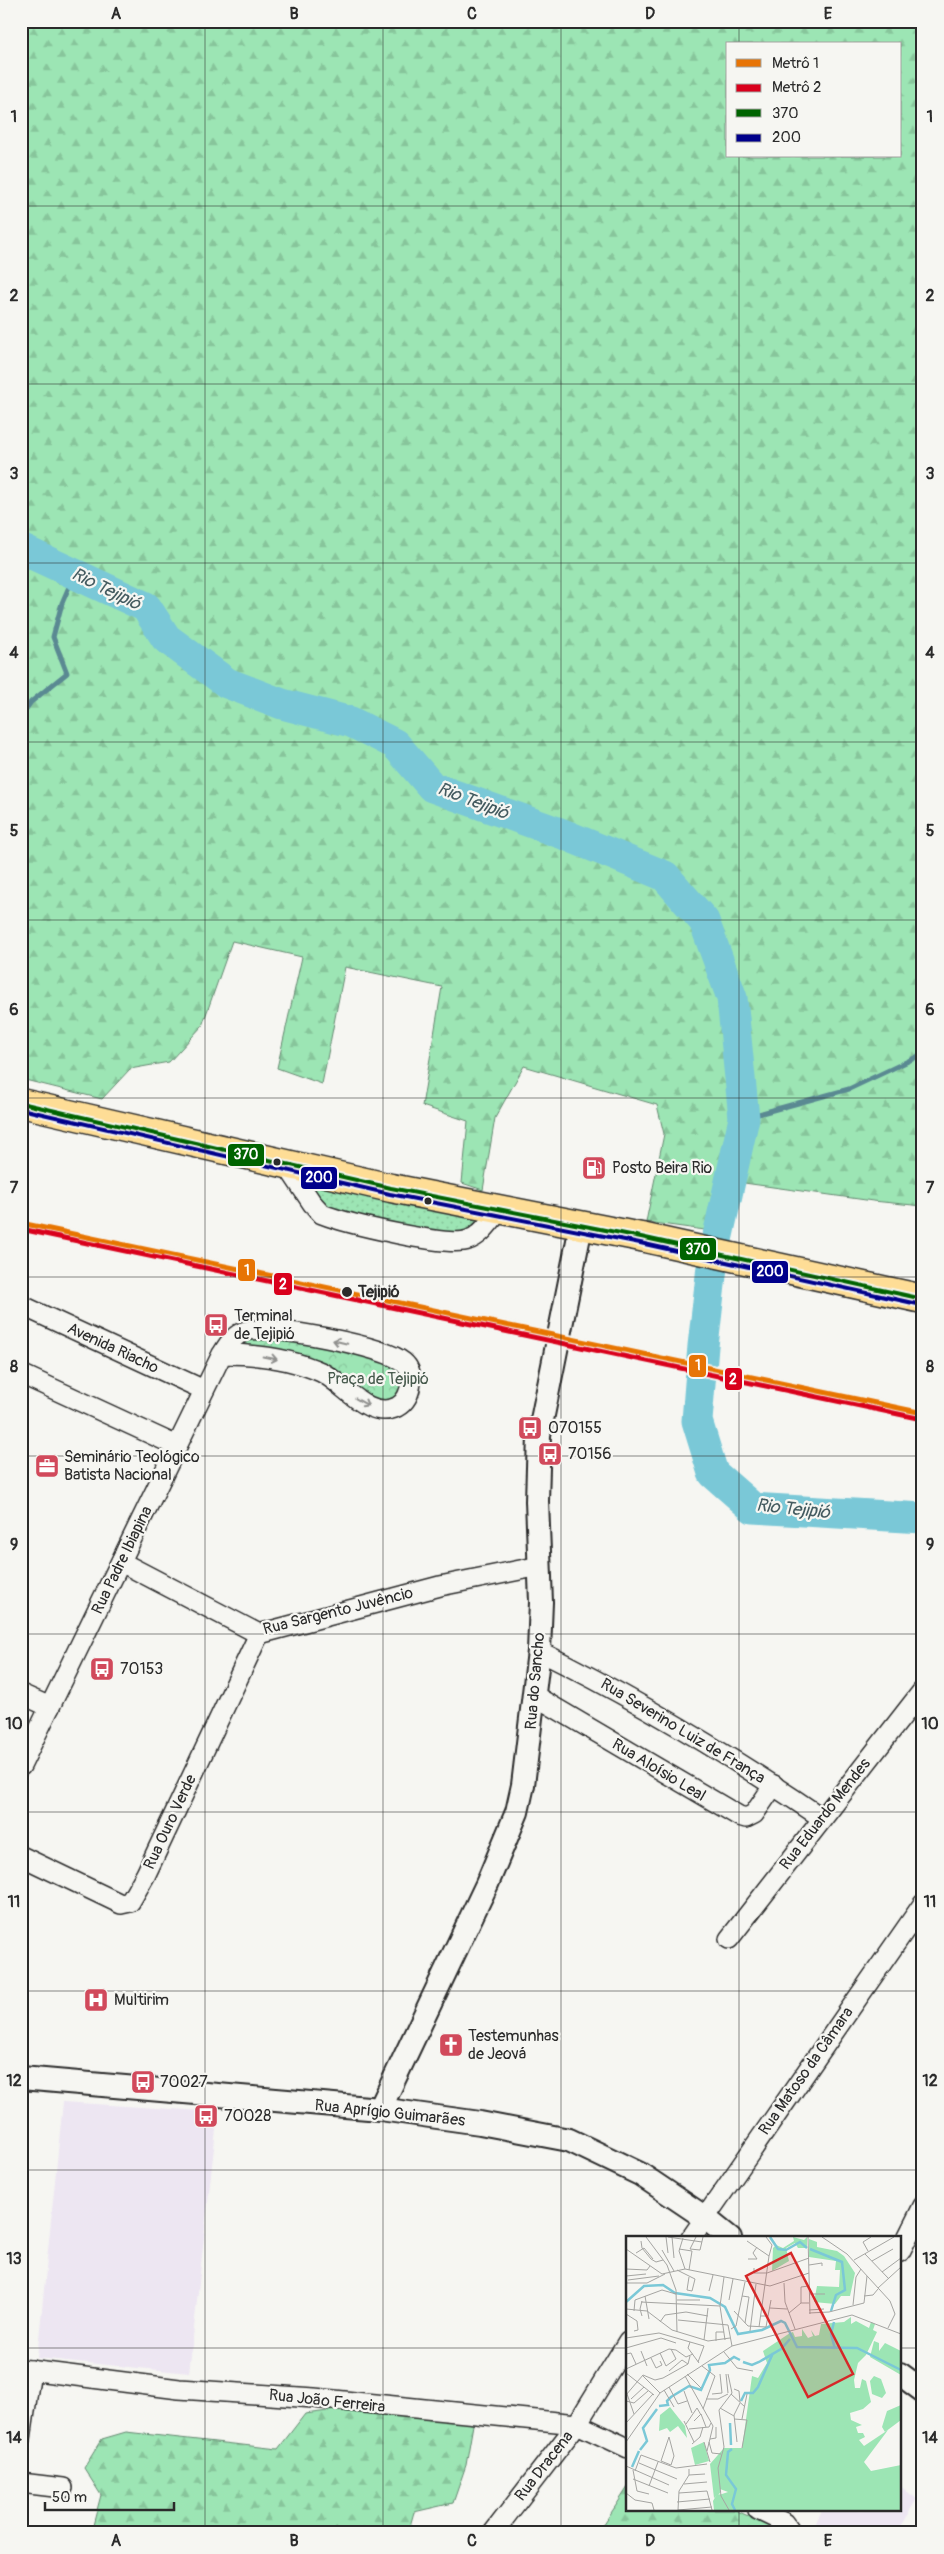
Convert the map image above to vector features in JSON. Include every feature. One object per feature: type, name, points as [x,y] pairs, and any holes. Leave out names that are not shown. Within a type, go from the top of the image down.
[{"type":"main road","points":[[21,1103],[391,1188],[641,1238],[923,1299]]},
{"type":"street","points":[[286,1164],[312,1203],[322,1214],[410,1235],[451,1242],[470,1240],[501,1209]]},
{"type":"street","name":"Rua do Sancho","points":[[380,2109],[487,1884],[517,1812],[523,1785],[539,1652],[540,1566],[537,1501],[539,1435],[581,1226]]},
{"type":"street","name":"Avenida Riacho","points":[[21,1305],[204,1390]]},
{"type":"street","name":"Rua Padre Ibiapina","points":[[21,1766],[204,1390],[222,1354],[235,1336],[255,1329],[267,1328],[335,1340],[388,1353],[405,1363],[410,1371],[409,1393],[403,1404],[394,1408],[382,1409],[370,1406],[355,1398],[323,1373],[297,1364],[248,1354],[222,1354]]},
{"type":"street","points":[[21,1374],[177,1446]]},
{"type":"street","name":"Rua Sargento Juvêncio","points":[[121,1562],[259,1634],[440,1586],[540,1566]]},
{"type":"street","name":"Rua Ouro Verde","points":[[21,1856],[121,1904],[130,1902],[146,1874],[259,1634]]},
{"type":"street","name":"Rua Severino Luiz de França","points":[[539,1652],[608,1685],[666,1718],[774,1785],[822,1818]]},
{"type":"street","name":"Rua Eduardo Mendes","points":[[729,1939],[923,1690]]},
{"type":"street","points":[[21,1694],[50,1707]]},
{"type":"street","name":"Rua Aloísio Leal","points":[[535,1696],[739,1816],[746,1818],[754,1814],[774,1785]]},
{"type":"street","name":"Rua Matoso da Câmara","points":[[692,2236],[704,2216],[922,1906]]},
{"type":"street","name":"Rua Aprígio Guimarães","points":[[21,2078],[380,2109],[569,2140],[640,2174],[704,2216],[728,2236]]},
{"type":"street","points":[[902,2248],[923,2206]]},
{"type":"street","points":[[577,2424],[626,2344]]},
{"type":"street","points":[[21,2439],[26,2370]]},
{"type":"street","name":"Rua João Ferreira","points":[[26,2370],[179,2388],[314,2398],[577,2424],[626,2447]]},
{"type":"street","points":[[902,2375],[923,2391]]},
{"type":"street","name":"Rua Dracena","points":[[493,2533],[577,2424]]},
{"type":"street","points":[[21,2483],[63,2488]]},
{"type":"street","points":[[762,2512],[785,2523],[792,2533]]},
{"type":"shaded area","points":[[63,2102],[218,2112],[189,2373],[37,2358]]},
{"type":"shaded area","points":[[902,2488],[917,2499],[896,2533],[811,2533],[821,2512],[902,2512]]},
{"type":"green space","points":[[21,21],[923,21],[923,1206],[737,1182],[705,1230],[646,1222],[664,1134],[657,1105],[524,1066],[495,1118],[483,1190],[462,1183],[468,1121],[422,1106],[442,987],[345,967],[322,1084],[277,1068],[302,957],[232,941],[202,1026],[169,1062],[130,1069],[102,1099],[21,1079]]},
{"type":"green space","points":[[298,1175],[488,1223],[445,1241],[322,1213]]},
{"type":"green space","name":"Praça de Tejipió","points":[[235,1334],[389,1350],[410,1376],[392,1409],[320,1373],[223,1350]]},
{"type":"green space","points":[[343,2409],[474,2419],[466,2465],[453,2503],[414,2512],[408,2533],[91,2533],[101,2495],[84,2468],[102,2439],[126,2432],[278,2449],[305,2414]]},
{"type":"green space","points":[[626,2490],[626,2512],[739,2512],[777,2529],[775,2533],[598,2533]]},
{"type":"waterway","name":"Rio Tejipió","points":[[21,549],[146,607],[166,638],[227,683],[282,704],[351,722],[395,744],[432,787],[563,834],[665,876],[704,921],[732,998],[744,1118],[713,1258],[703,1346],[697,1421],[713,1473],[753,1508],[923,1518]]},
{"type":"waterway","points":[[21,716],[31,702],[67,673],[53,637],[62,603],[75,573]]},
{"type":"waterway","points":[[744,1118],[849,1089],[923,1054]]},
{"type":"metro line","name":"1","points":[[21,1223],[923,1413]]},
{"type":"metro line","name":"2","points":[[21,1229],[922,1419]]},
{"type":"transit line","name":"370","points":[[21,1103],[391,1188],[641,1237],[923,1299]]},
{"type":"transit line","name":"200","points":[[21,1109],[390,1194],[640,1243],[922,1305]]},
{"type":"place","name":"Posto Beira Rio","points":[[594,1168]]},
{"type":"place","name":"Tejipió","points":[[347,1292]]},
{"type":"place","name":"Terminal de Tejipió","points":[[216,1325]]},
{"type":"place","name":"070155","points":[[530,1428]]},
{"type":"place","name":"70156","points":[[550,1454]]},
{"type":"place","name":"Seminário Teológico Batista Nacional","points":[[47,1466]]},
{"type":"place","name":"70153","points":[[102,1669]]},
{"type":"place","name":"Multirim","points":[[96,2000]]},
{"type":"place","name":"Testemunhas de Jeová","points":[[451,2045]]},
{"type":"place","name":"70027","points":[[143,2082]]},
{"type":"place","name":"70028","points":[[206,2116]]}]
